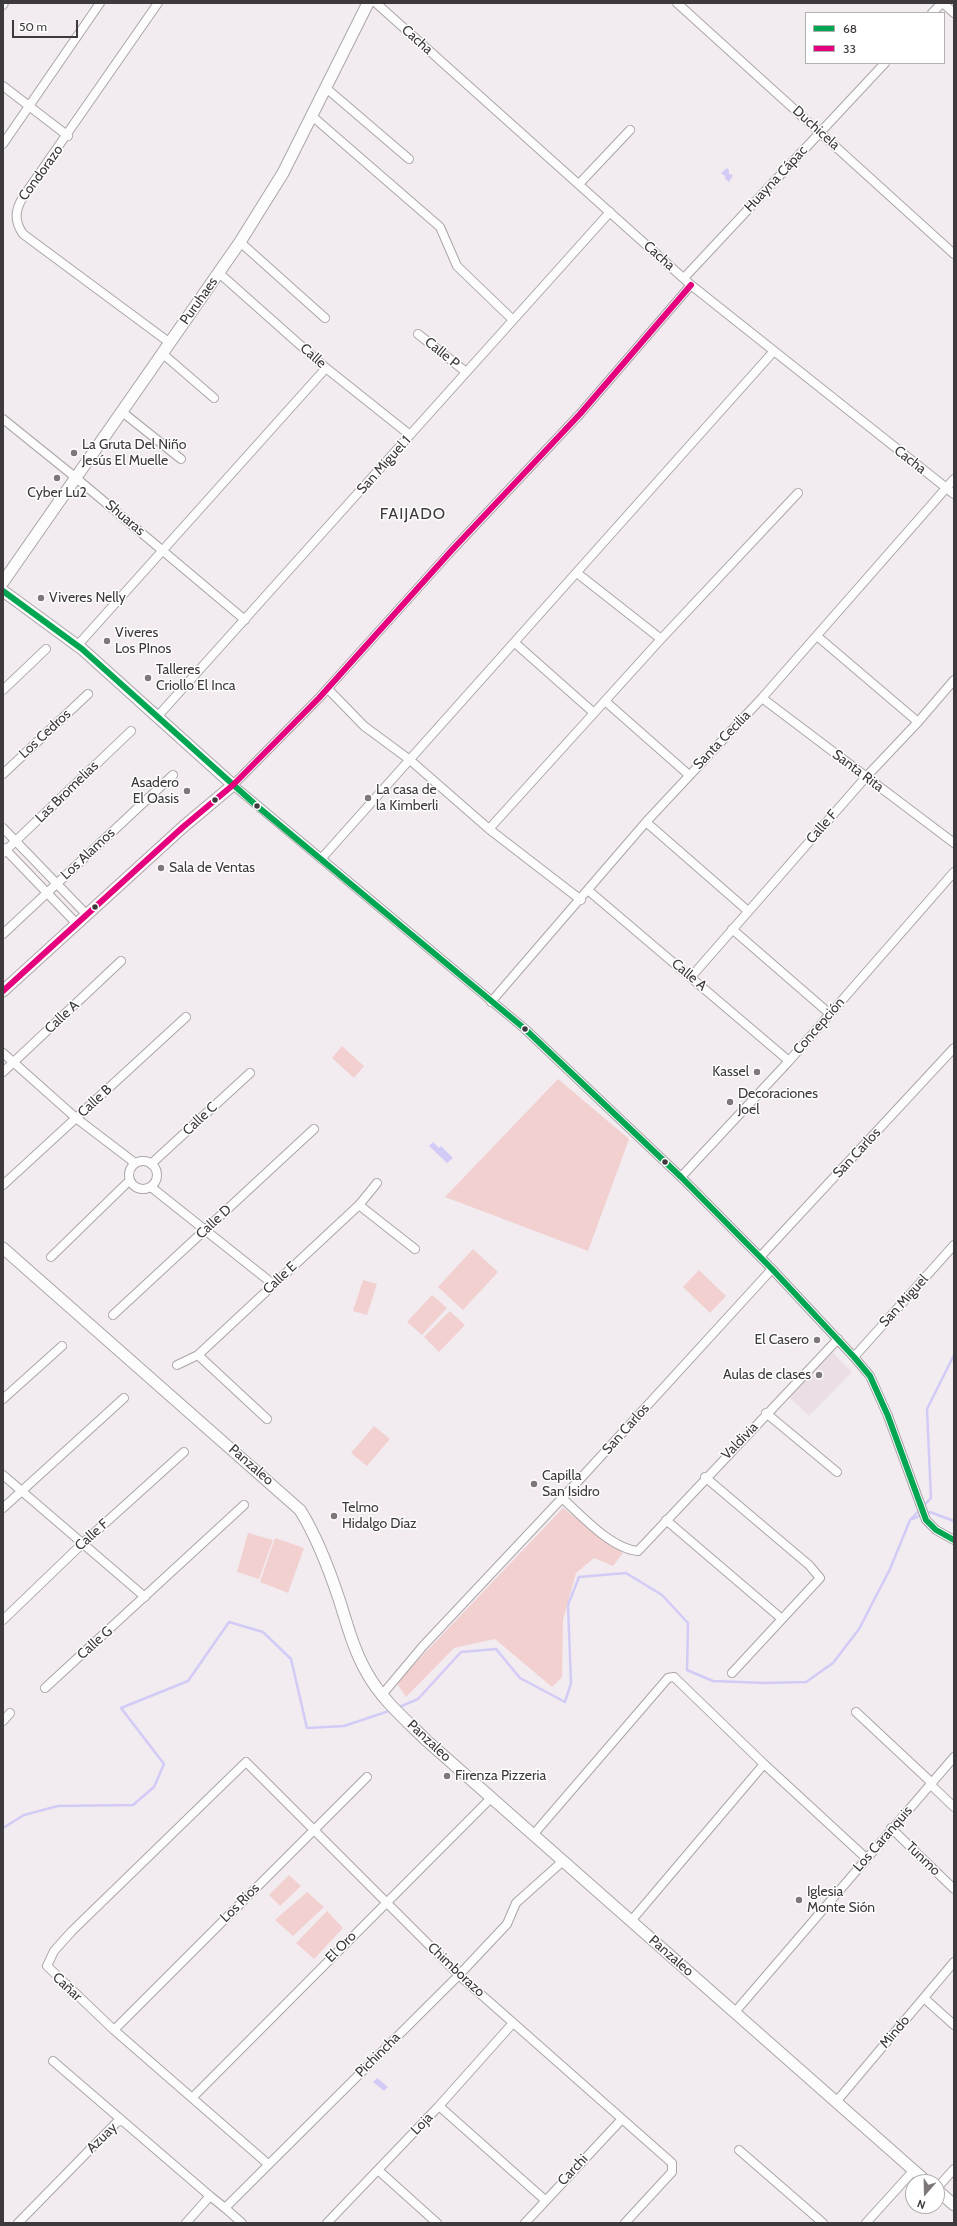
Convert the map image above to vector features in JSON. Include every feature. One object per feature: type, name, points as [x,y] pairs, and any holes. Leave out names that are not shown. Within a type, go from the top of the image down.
[{"type":"street","points":[[3,144],[100,3]]},
{"type":"street","name":"Condorazo","points":[[158,3],[68,136],[18,204],[16,216],[18,228],[23,234],[170,343]]},
{"type":"street","name":"Puruhaes","points":[[3,582],[219,273],[283,174],[368,3]]},
{"type":"street","name":"Cacha","points":[[376,3],[691,285],[954,494]]},
{"type":"street","name":"Duchicela","points":[[677,3],[954,254]]},
{"type":"street","points":[[933,12],[943,3],[954,13]]},
{"type":"street","name":"Huayna Cápac","points":[[684,278],[884,64]]},
{"type":"street","points":[[3,86],[28,107],[68,136]]},
{"type":"street","points":[[326,88],[408,159]]},
{"type":"street","points":[[312,116],[440,227],[457,266],[513,320]]},
{"type":"street","points":[[579,184],[630,130]]},
{"type":"street","name":"San Miguel 1","points":[[157,717],[610,212]]},
{"type":"street","points":[[240,242],[325,318]]},
{"type":"street","name":"Calle","points":[[219,273],[326,368],[410,436]]},
{"type":"street","points":[[3,991],[183,827],[233,785],[328,689],[452,550],[580,414],[691,285]]},
{"type":"street","name":"Calle P","points":[[418,334],[466,372]]},
{"type":"street","points":[[321,859],[774,352]]},
{"type":"street","points":[[162,354],[214,398]]},
{"type":"street","points":[[77,646],[162,549],[326,368]]},
{"type":"street","points":[[122,411],[181,459]]},
{"type":"street","name":"Shuaras","points":[[3,419],[162,549],[245,620]]},
{"type":"street","name":"Santa Cecilia","points":[[491,1002],[589,891],[646,822],[762,698],[954,479]]},
{"type":"street","points":[[489,830],[661,639],[798,493]]},
{"type":"street","points":[[577,573],[661,639]]},
{"type":"street","points":[[3,591],[77,646],[233,785],[525,1029],[681,1177],[772,1269],[854,1357],[874,1384],[926,1520],[936,1530],[954,1540]]},
{"type":"street","points":[[817,636],[918,722]]},
{"type":"street","points":[[515,643],[594,713]]},
{"type":"street","points":[[3,690],[46,649]]},
{"type":"street","name":"Calle F","points":[[691,977],[866,777],[918,722],[954,680]]},
{"type":"street","points":[[328,689],[364,726],[410,760],[489,830],[581,900]]},
{"type":"street","name":"Los Cedros","points":[[3,774],[88,694]]},
{"type":"street","name":"Santa Rita","points":[[762,698],[954,843]]},
{"type":"street","points":[[605,701],[689,775]]},
{"type":"street","name":"Las Bromelias","points":[[4,850],[131,731]]},
{"type":"street","name":"Los Alamos","points":[[3,934],[173,774]]},
{"type":"street","points":[[646,822],[748,911]]},
{"type":"street","points":[[3,828],[87,915]]},
{"type":"street","points":[[4,850],[77,924]]},
{"type":"street","name":"Concepción","points":[[681,1177],[789,1061],[954,872]]},
{"type":"street","name":"Calle A","points":[[589,891],[789,1061]]},
{"type":"street","points":[[732,929],[830,1014]]},
{"type":"street","name":"Calle A","points":[[3,1072],[121,961]]},
{"type":"street","name":"Calle B","points":[[3,1185],[186,1017]]},
{"type":"street","name":"San Carlos","points":[[760,1257],[954,1048]]},
{"type":"street","points":[[3,1053],[76,1118],[135,1163]]},
{"type":"street","points":[[3,1057],[13,1063]]},
{"type":"street","name":"Calle C","points":[[151,1164],[250,1073]]},
{"type":"street","name":"Calle D","points":[[113,1315],[314,1129]]},
{"type":"street","points":[[51,1257],[130,1181],[130,1169],[135,1163],[143,1161],[151,1164],[157,1176],[151,1187]]},
{"type":"street","points":[[130,1181],[139,1189],[151,1187],[206,1230],[256,1273],[273,1284]]},
{"type":"street","name":"Calle E","points":[[177,1365],[198,1355],[359,1205],[377,1183]]},
{"type":"street","points":[[359,1205],[416,1250]]},
{"type":"street","name":"San Miguel","points":[[854,1357],[954,1245]]},
{"type":"street","name":"Panzaleo","points":[[3,1248],[300,1510],[312,1528],[354,1644],[366,1672],[384,1698],[407,1722],[491,1798],[918,2174]]},
{"type":"street","name":"San Carlos","points":[[384,1698],[423,1646],[562,1498],[772,1269]]},
{"type":"street","name":"Valdivia","points":[[562,1498],[608,1538],[622,1548],[638,1551],[705,1477],[838,1339]]},
{"type":"street","points":[[3,1399],[62,1346]]},
{"type":"street","points":[[198,1355],[267,1419]]},
{"type":"street","points":[[3,1508],[124,1398]]},
{"type":"street","points":[[766,1414],[837,1472]]},
{"type":"street","name":"Calle F","points":[[3,1620],[83,1543],[184,1452]]},
{"type":"street","points":[[3,1475],[145,1597]]},
{"type":"street","points":[[705,1477],[809,1565],[820,1578],[732,1673]]},
{"type":"street","name":"Calle G","points":[[45,1688],[244,1505]]},
{"type":"street","points":[[666,1520],[782,1620]]},
{"type":"street","points":[[533,1835],[668,1678],[671,1677],[678,1680],[764,1764],[866,1858]]},
{"type":"street","points":[[856,1712],[931,1783],[954,1807]]},
{"type":"street","points":[[3,1721],[10,1713]]},
{"type":"street","name":"Los Caranquis","points":[[735,2012],[891,1828],[954,1757]]},
{"type":"street","name":"Chimborazo","points":[[246,1762],[459,1975],[672,2163],[673,2169],[625,2223]]},
{"type":"street","name":"Cañar","points":[[246,1762],[77,1926],[48,1961],[47,1966],[52,1973],[114,2030],[268,2164]]},
{"type":"street","points":[[631,1921],[764,1764]]},
{"type":"street","name":"Los Rios","points":[[114,2030],[313,1830],[367,1778]]},
{"type":"street","name":"El Oro","points":[[192,2098],[385,1902],[491,1798]]},
{"type":"street","name":"Tunmo","points":[[891,1828],[954,1889]]},
{"type":"street","name":"Pichincha","points":[[225,2208],[459,1975],[507,1924],[516,1903],[563,1861]]},
{"type":"street","name":"Mindo","points":[[836,2102],[954,1962]]},
{"type":"street","points":[[924,1998],[954,2025]]},
{"type":"street","name":"Loja","points":[[327,2223],[439,2106],[514,2023]]},
{"type":"street","points":[[53,2060],[121,2120]]},
{"type":"street","points":[[439,2106],[546,2200]]},
{"type":"street","name":"Carchi","points":[[525,2223],[622,2119]]},
{"type":"street","name":"Azuay","points":[[18,2223],[117,2122],[121,2120],[210,2196]]},
{"type":"street","points":[[739,2150],[823,2223]]},
{"type":"street","points":[[945,2180],[954,2169]]},
{"type":"street","points":[[378,2170],[437,2223]]},
{"type":"street","points":[[866,2223],[914,2170]]},
{"type":"street","points":[[186,2223],[210,2196],[242,2223]]},
{"type":"street","points":[[945,2197],[954,2205]]},
{"type":"shaded area","points":[[727,168],[729,170],[729,174],[733,175],[729,182],[721,173]]},
{"type":"shaded area","points":[[342,1046],[364,1066],[354,1078],[332,1058]]},
{"type":"shaded area","points":[[558,1079],[629,1139],[588,1251],[445,1197]]},
{"type":"shaded area","points":[[433,1142],[439,1148],[441,1146],[453,1158],[447,1163],[429,1146]]},
{"type":"shaded area","points":[[473,1249],[498,1272],[463,1310],[438,1287]]},
{"type":"shaded area","points":[[699,1270],[726,1296],[710,1313],[683,1287]]},
{"type":"shaded area","points":[[363,1280],[377,1284],[367,1315],[353,1311]]},
{"type":"shaded area","points":[[432,1295],[447,1308],[422,1335],[407,1322]]},
{"type":"shaded area","points":[[450,1311],[465,1325],[439,1352],[424,1337]]},
{"type":"shaded area","points":[[832,1352],[852,1372],[809,1416],[788,1396]]},
{"type":"shaded area","points":[[374,1426],[390,1439],[367,1466],[351,1453]]},
{"type":"shaded area","points":[[563,1508],[623,1553],[613,1566],[594,1558],[576,1573],[563,1620],[562,1677],[552,1687],[495,1639],[454,1648],[406,1697],[398,1685],[400,1679]]},
{"type":"shaded area","points":[[248,1533],[273,1540],[259,1579],[237,1572]]},
{"type":"shaded area","points":[[275,1538],[304,1548],[288,1593],[260,1582]]},
{"type":"shaded area","points":[[289,1875],[301,1886],[280,1906],[269,1895]]},
{"type":"shaded area","points":[[307,1892],[324,1907],[293,1936],[275,1920]]},
{"type":"shaded area","points":[[327,1911],[343,1928],[314,1959],[296,1943]]},
{"type":"shaded area","points":[[377,2078],[388,2087],[384,2091],[373,2082]]},
{"type":"waterway","points":[[397,1708],[418,1699],[461,1652],[496,1649],[520,1678],[565,1702],[571,1683],[568,1605],[579,1577],[626,1573],[662,1595],[688,1623],[687,1670],[713,1681],[765,1683],[806,1682],[833,1663],[859,1629],[890,1569],[910,1520],[931,1498],[927,1409],[954,1355]]},
{"type":"waterway","points":[[912,1519],[930,1512],[954,1521]]},
{"type":"waterway","points":[[3,1828],[24,1815],[58,1806],[133,1805],[154,1787],[164,1764],[121,1708],[188,1681],[229,1622],[263,1632],[291,1659],[307,1728],[344,1726],[392,1710]]},
{"type":"transit line","name":"33","points":[[3,991],[183,827],[233,785],[319,698],[452,550],[580,414],[691,285]]},
{"type":"transit line","name":"68","points":[[3,591],[82,649],[257,806],[525,1029],[681,1177],[772,1269],[870,1376],[888,1416],[926,1520],[936,1530],[954,1540]]},
{"type":"place","name":"La Gruta Del Niño Jesús El Muelle","points":[[74,453]]},
{"type":"place","name":"Cyber Lu2","points":[[57,478]]},
{"type":"place","name":"Viveres Nelly","points":[[41,598]]},
{"type":"place","name":"Viveres Los PInos","points":[[107,641]]},
{"type":"place","name":"Talleres Criollo El Inca","points":[[148,678]]},
{"type":"place","name":"Asadero El Oasis","points":[[187,791]]},
{"type":"place","name":"La casa de la Kimberli","points":[[368,798]]},
{"type":"place","name":"Sala de Ventas","points":[[161,868]]},
{"type":"place","name":"Kassel","points":[[757,1072]]},
{"type":"place","name":"Decoraciones Joel","points":[[730,1102]]},
{"type":"place","name":"El Casero","points":[[817,1340]]},
{"type":"place","name":"Aulas de clases","points":[[819,1375]]},
{"type":"place","name":"Capilla San Isidro","points":[[534,1484]]},
{"type":"place","name":"Telmo Hidalgo Díaz","points":[[334,1516]]},
{"type":"place","name":"Firenza Pizzeria","points":[[447,1776]]},
{"type":"place","name":"Iglesia Monte Sión","points":[[799,1900]]},
{"type":"district","name":"FAIJADO","points":[[413,514]]}]
